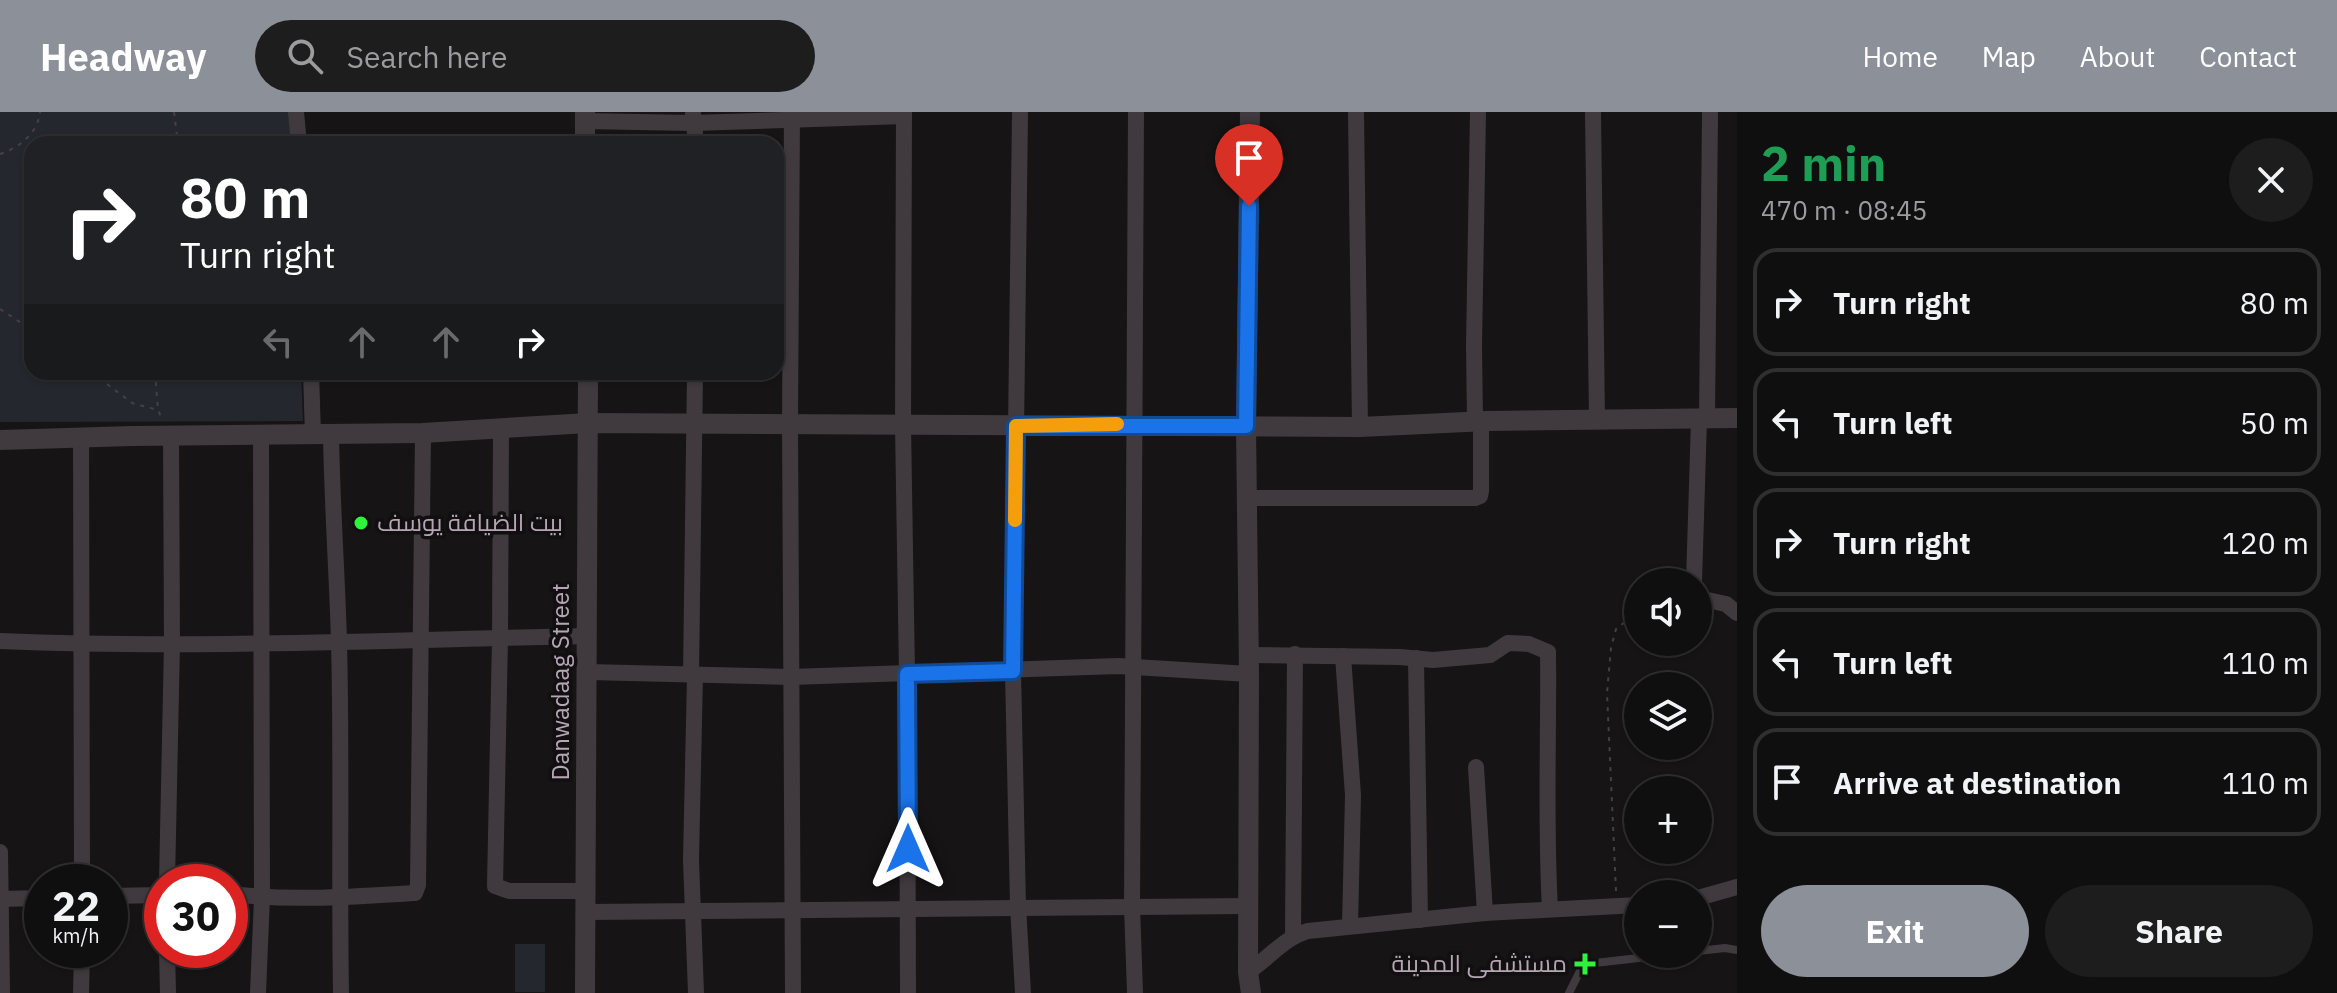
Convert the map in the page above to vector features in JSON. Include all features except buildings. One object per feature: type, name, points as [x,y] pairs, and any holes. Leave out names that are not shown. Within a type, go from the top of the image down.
[{"type":"street","points":[[296,112],[298,136]]},
{"type":"street","points":[[1020,112],[1013,671],[1023,993]]},
{"type":"street","points":[[1135,993],[1132,906],[1136,112]]},
{"type":"street","points":[[1250,112],[1246,426],[1250,983]]},
{"type":"street","points":[[1356,112],[1360,427]]},
{"type":"street","points":[[1247,498],[1480,496],[1474,346],[1478,112]]},
{"type":"street","points":[[1593,112],[1597,420]]},
{"type":"street","points":[[1695,568],[1703,419],[1710,112]]},
{"type":"street","points":[[585,117],[904,114],[903,425],[908,993]]},
{"type":"street","points":[[792,115],[793,993]]},
{"type":"street","points":[[312,380],[336,548],[341,993]]},
{"type":"street","name":"Danwadaag Street","points":[[585,993],[588,380]]},
{"type":"street","points":[[695,380],[692,910],[696,993]]},
{"type":"street","points":[[0,440],[423,433],[588,423],[1360,427],[1737,418]]},
{"type":"street","points":[[501,430],[495,886],[509,891],[586,901],[692,910],[1249,906]]},
{"type":"street","points":[[248,896],[340,898],[415,893],[418,885],[423,433]]},
{"type":"street","points":[[167,864],[172,643],[171,436]]},
{"type":"street","points":[[258,993],[262,897],[261,436]]},
{"type":"street","points":[[81,438],[82,864]]},
{"type":"street","points":[[1712,601],[1726,604],[1737,613]]},
{"type":"street","points":[[0,641],[260,644],[588,636]]},
{"type":"street","points":[[588,672],[791,677],[1013,671],[1039,667],[1249,664],[1295,654],[1433,660],[1490,655],[1508,643],[1529,644],[1548,652],[1549,816],[1546,849],[1550,909]]},
{"type":"street","points":[[1293,935],[1295,654]]},
{"type":"street","points":[[1343,656],[1353,795],[1350,926]]},
{"type":"street","points":[[1416,658],[1420,920]]},
{"type":"street","points":[[1476,767],[1485,913]]},
{"type":"street","points":[[0,852],[2,993]]},
{"type":"street","points":[[1712,894],[1737,887]]},
{"type":"street","points":[[0,899],[24,898]]},
{"type":"street","points":[[1250,983],[1293,935],[1350,926],[1485,913],[1624,906]]},
{"type":"street","points":[[81,993],[82,968]]},
{"type":"street","points":[[167,968],[168,993]]},
{"type":"lane","points":[[1712,949],[1737,950]]},
{"type":"lane","points":[[1569,993],[1586,964],[1624,960]]},
{"type":"path","points":[[28,136],[39,123],[40,112]]},
{"type":"path","points":[[174,112],[177,136]]},
{"type":"path","points":[[0,154],[17,148],[24,140]]},
{"type":"path","points":[[0,309],[24,325]]},
{"type":"path","points":[[102,380],[132,403],[158,410]]},
{"type":"path","points":[[156,380],[158,410],[171,436]]},
{"type":"path","points":[[1616,907],[1607,693],[1611,648],[1616,629],[1624,623]]},
{"type":"shaded area","points":[[0,112],[289,112],[290,136],[24,136],[24,380],[301,380],[303,421],[0,422]]},
{"type":"shaded area","points":[[515,944],[545,944],[545,992],[515,992]]},
{"type":"slow traffic","points":[[1015,520],[1016,426],[1117,424]]},
{"type":"place","name":"بيت الضيافة يوسف","points":[[361,523]]},
{"type":"place","name":"مستشفى المدينة","points":[[1585,964]]},
{"type":"route","points":[[908,849],[907,674],[1013,671],[1016,426],[1246,426],[1249,206]]}]
